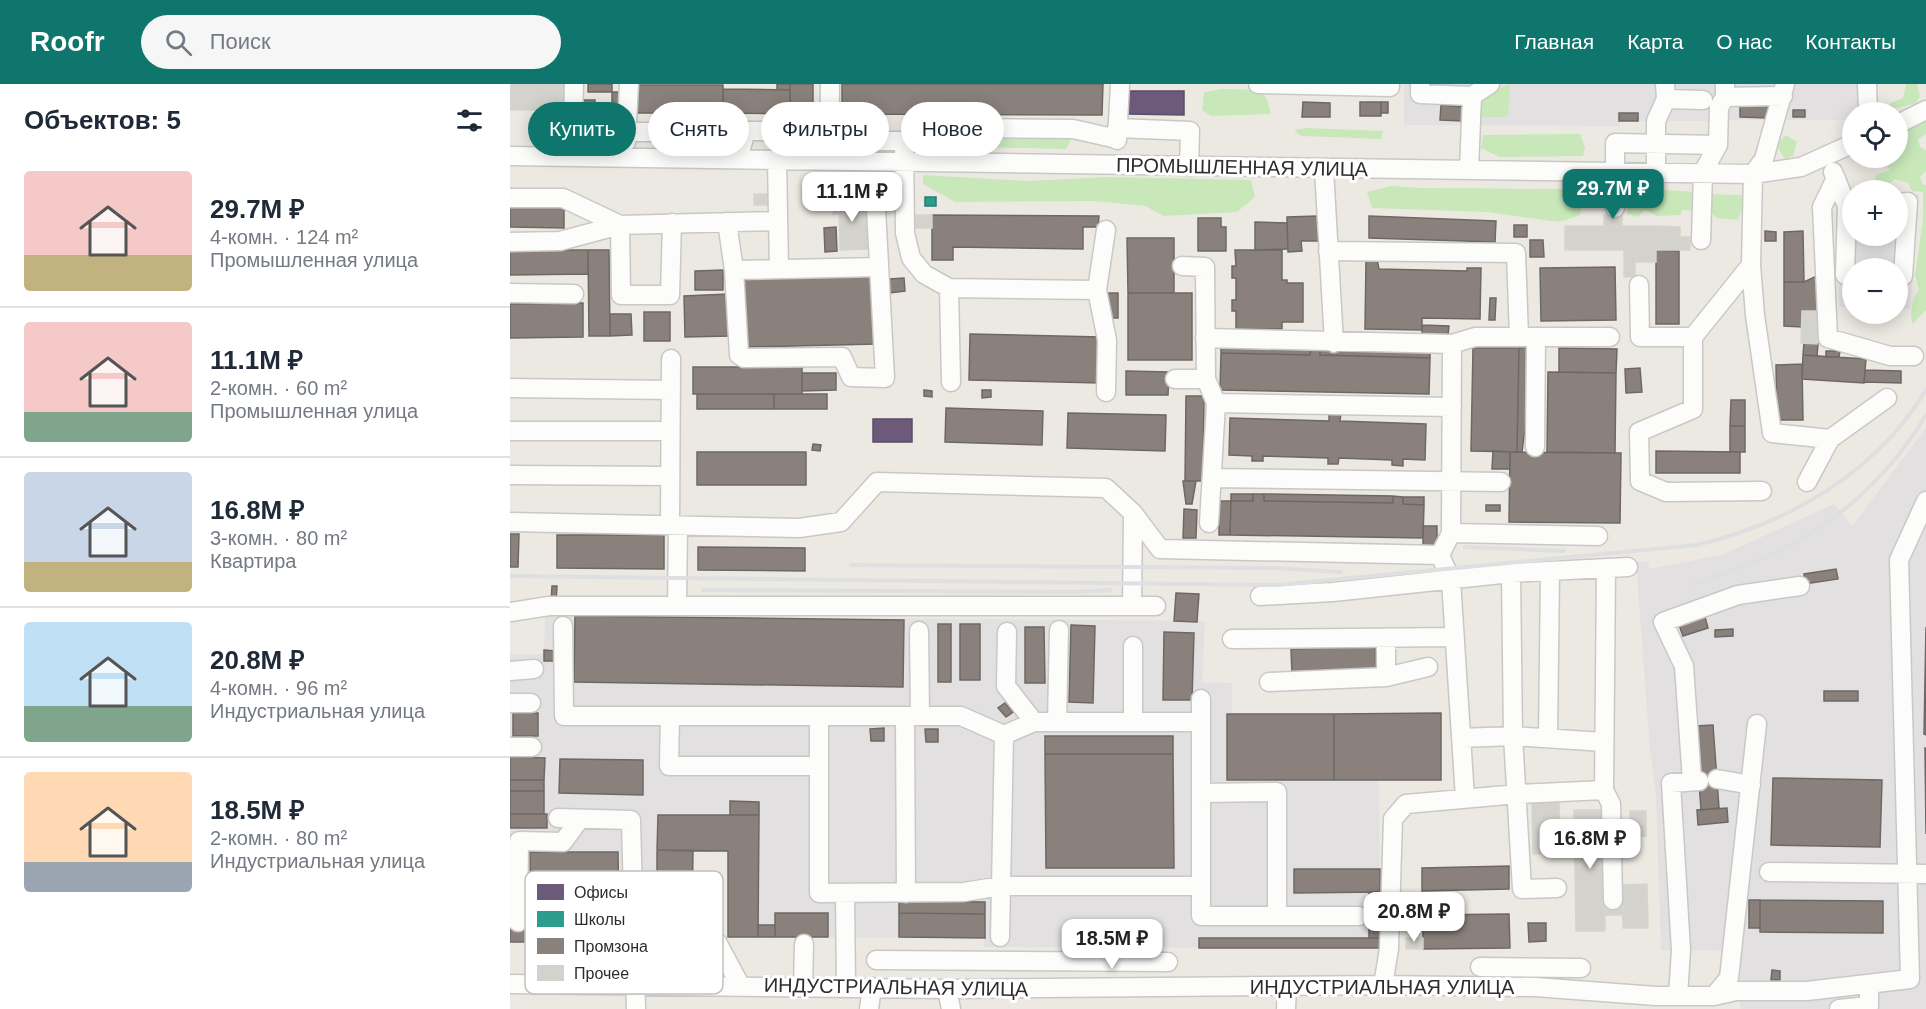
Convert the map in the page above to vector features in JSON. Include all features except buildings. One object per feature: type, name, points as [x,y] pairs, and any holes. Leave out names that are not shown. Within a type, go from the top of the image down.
[{"type":"street","points":[[574,84],[574,102]]},
{"type":"street","points":[[627,102],[628,84]]},
{"type":"street","points":[[830,84],[830,161]]},
{"type":"street","points":[[1111,165],[1117,134],[1120,84]]},
{"type":"street","points":[[1258,84],[1390,87],[1390,84]]},
{"type":"street","points":[[1420,84],[1420,94],[1472,96],[1490,84]]},
{"type":"street","points":[[1867,84],[1868,102]]},
{"type":"street","points":[[1701,240],[1703,172],[1718,145],[1719,106],[1725,90],[1784,90],[1764,159],[1753,174],[1751,265],[1755,315],[1772,433],[1830,439]]},
{"type":"street","points":[[1656,171],[1656,121],[1666,91],[1703,100]]},
{"type":"street","points":[[1469,170],[1472,96]]},
{"type":"street","points":[[1908,119],[1926,110]]},
{"type":"street","points":[[1004,128],[1073,129],[1117,134],[1190,131],[1189,167]]},
{"type":"street","points":[[738,159],[746,131],[800,131],[809,160]]},
{"type":"street","points":[[1615,208],[1615,143],[1718,145]]},
{"type":"street","name":"ПРОМЫШЛЕННАЯ УЛИЦА","points":[[572,156],[1324,169],[1614,170],[1753,174],[1801,167],[1842,149]]},
{"type":"street","name":"ПРОМЫШЛЕННАЯ УЛИЦА","points":[[510,156],[528,156]]},
{"type":"street","points":[[1828,156],[1842,190]]},
{"type":"street","points":[[777,160],[779,269]]},
{"type":"street","points":[[905,162],[905,233],[912,258],[924,274],[949,288],[1097,290]]},
{"type":"street","points":[[1324,169],[1334,343]]},
{"type":"street","points":[[1836,178],[1822,207],[1828,338],[1890,356],[1914,356]]},
{"type":"street","points":[[510,198],[563,198],[620,225]]},
{"type":"street","points":[[727,222],[734,270],[738,350],[744,358],[842,357],[851,377],[885,378],[876,208]]},
{"type":"street","points":[[510,242],[560,241],[620,225],[778,221]]},
{"type":"street","points":[[620,225],[621,295],[670,294],[672,223]]},
{"type":"street","points":[[1106,230],[1097,290],[1107,340],[1106,392]]},
{"type":"street","points":[[1328,251],[1516,253],[1527,337],[1535,447]]},
{"type":"street","points":[[1751,265],[1693,337],[1693,409],[1639,432],[1640,482],[1666,492],[1762,491]]},
{"type":"street","points":[[1182,266],[1205,267],[1206,379],[1216,403],[1209,523]]},
{"type":"street","points":[[734,270],[879,267]]},
{"type":"street","points":[[1639,285],[1640,337],[1693,337]]},
{"type":"street","points":[[949,288],[951,382]]},
{"type":"street","points":[[510,293],[574,294]]},
{"type":"street","points":[[1206,338],[1334,343],[1452,344],[1474,337],[1610,337]]},
{"type":"street","points":[[1440,555],[1451,534],[1452,344]]},
{"type":"street","points":[[671,359],[670,477],[677,606]]},
{"type":"street","points":[[1175,379],[1206,379]]},
{"type":"street","points":[[510,388],[671,390]]},
{"type":"street","points":[[1807,482],[1830,439],[1887,398]]},
{"type":"street","points":[[1216,403],[1452,407]]},
{"type":"street","points":[[510,431],[670,431]]},
{"type":"street","points":[[510,475],[670,477]]},
{"type":"street","points":[[1212,478],[1501,482]]},
{"type":"street","points":[[510,522],[799,528],[841,522],[877,482],[1106,488],[1133,513],[1160,549],[1440,555]]},
{"type":"street","points":[[1907,874],[1899,560],[1926,501]]},
{"type":"street","points":[[1132,606],[1133,513]]},
{"type":"street","points":[[1451,534],[1598,536]]},
{"type":"street","points":[[1440,555],[1452,580],[1465,798]]},
{"type":"street","points":[[1260,596],[1333,592],[1511,573],[1628,567]]},
{"type":"street","points":[[1606,568],[1604,790],[1611,804],[1613,900]]},
{"type":"street","points":[[1548,738],[1550,571]]},
{"type":"street","points":[[1511,573],[1514,736],[1522,889],[1557,888]]},
{"type":"street","points":[[1703,780],[1684,666],[1663,622],[1738,595],[1800,586]]},
{"type":"street","points":[[510,612],[549,606],[1156,606]]},
{"type":"street","points":[[563,626],[564,716],[961,716],[1004,735],[1034,722],[1201,722]]},
{"type":"street","points":[[1057,722],[1059,630]]},
{"type":"street","points":[[906,893],[912,716],[919,631]]},
{"type":"street","points":[[1007,632],[1006,686],[1034,722]]},
{"type":"street","points":[[1232,639],[1455,637]]},
{"type":"street","points":[[1386,638],[1386,677]]},
{"type":"street","points":[[1133,646],[1133,722]]},
{"type":"street","points":[[1269,682],[1386,677],[1428,668]]},
{"type":"street","points":[[510,671],[534,669]]},
{"type":"street","points":[[1201,699],[1201,916],[1359,916]]},
{"type":"street","points":[[510,703],[531,703]]},
{"type":"street","points":[[670,716],[669,766],[819,766]]},
{"type":"street","points":[[819,716],[819,893],[964,892],[1001,886],[1201,886]]},
{"type":"street","points":[[1719,1002],[1728,978],[1752,785],[1756,724]]},
{"type":"street","points":[[1000,937],[1004,735]]},
{"type":"street","points":[[1461,738],[1514,736],[1604,742]]},
{"type":"street","points":[[510,747],[532,747]]},
{"type":"street","points":[[1678,996],[1681,950],[1671,783],[1703,780],[1752,785]]},
{"type":"street","points":[[1383,984],[1389,948],[1393,819],[1406,804],[1518,794],[1604,790]]},
{"type":"street","points":[[1201,793],[1277,792],[1277,916]]},
{"type":"street","points":[[558,818],[631,820],[633,871]]},
{"type":"street","points":[[518,922],[519,841],[563,842],[580,819]]},
{"type":"street","points":[[1769,872],[1926,874]]},
{"type":"street","name":"ИНДУСТРИАЛЬНАЯ УЛИЦА","points":[[723,985],[953,989],[1383,984],[1535,987],[1656,1002],[1678,996],[1719,1002],[1807,1000],[1869,984],[1910,979],[1907,874]]},
{"type":"street","points":[[845,894],[846,986]]},
{"type":"street","points":[[803,986],[804,944]]},
{"type":"street","points":[[723,953],[740,985]]},
{"type":"street","points":[[876,960],[1168,962]]},
{"type":"street","points":[[951,1009],[957,961]]},
{"type":"street","points":[[1479,967],[1581,968]]},
{"type":"street","name":"ИНДУСТРИАЛЬНАЯ УЛИЦА","points":[[510,984],[525,984]]},
{"type":"street","points":[[1839,1009],[1869,1006],[1869,984]]},
{"type":"street","points":[[1287,986],[1287,1009]]},
{"type":"street","points":[[869,1009],[872,987]]},
{"type":"shaded area","points":[[1404,84],[1873,84],[1873,102],[1842,102],[1842,120],[1723,120],[1710,116],[1710,121],[1620,121],[1619,126],[1404,125]]},
{"type":"shaded area","points":[[1919,194],[1910,309],[1908,309],[1908,258],[1842,258],[1842,307],[1839,307],[1838,200],[1842,210],[1842,246],[1908,246],[1908,195]]},
{"type":"shaded area","points":[[1926,428],[1926,1009],[1741,1009],[1736,991],[1740,951],[1661,950],[1656,795],[1650,750],[1636,562],[1648,561],[1649,569],[1722,555],[1834,504],[1852,526]]},
{"type":"shaded area","points":[[545,616],[1205,621],[1202,682],[1232,683],[1232,714],[1441,713],[1441,780],[1379,780],[1380,948],[984,947],[984,938],[728,937],[728,851],[693,851],[693,871],[525,871],[525,942],[510,942],[510,654],[544,654]]},
{"type":"green space","points":[[1510,84],[1508,117],[1481,117],[1481,98]]},
{"type":"green space","points":[[1906,84],[1917,84],[1920,96],[1915,104],[1908,105],[1908,102],[1893,102],[1903,98]]},
{"type":"green space","points":[[1223,89],[1260,90],[1267,99],[1271,114],[1211,116],[1202,110],[1204,92]]},
{"type":"green space","points":[[1926,118],[1926,134],[1918,139],[1920,147],[1926,150],[1926,171],[1920,177],[1923,185],[1926,185],[1926,310],[1913,324],[1912,306],[1919,290],[1915,275],[1923,219],[1923,192],[1912,191],[1908,180],[1875,180],[1876,175],[1890,170],[1888,168],[1908,168],[1908,124]]},
{"type":"green space","points":[[1306,128],[1383,131],[1381,139],[1301,136],[1294,130]]},
{"type":"green space","points":[[1580,134],[1585,147],[1583,156],[1499,157],[1481,148],[1483,135]]},
{"type":"green space","points":[[1786,135],[1797,142],[1793,156],[1785,159],[1776,145]]},
{"type":"green space","points":[[1004,139],[1071,139],[1066,149],[1004,148]]},
{"type":"green space","points":[[923,175],[1027,181],[1108,177],[1251,180],[1255,197],[1237,212],[1164,216],[1145,206],[1094,201],[955,202],[923,184]]},
{"type":"green space","points":[[1650,180],[1666,190],[1696,192],[1695,211],[1682,210],[1681,215],[1657,216],[1645,210],[1638,217],[1627,214],[1628,182]]},
{"type":"green space","points":[[1391,186],[1554,189],[1583,195],[1580,215],[1559,222],[1486,212],[1372,208],[1367,192]]},
{"type":"green space","points":[[1710,194],[1742,195],[1743,207],[1738,220],[1717,218],[1708,210]]},
{"type":"railway","points":[[510,576],[1278,585],[1697,545],[1765,523],[1827,490],[1856,470],[1882,446],[1906,420],[1926,390]]},
{"type":"railway","points":[[1692,585],[1748,565],[1814,532],[1857,499],[1877,480],[1911,438],[1926,415]]},
{"type":"railway","points":[[1465,547],[1564,551]]},
{"type":"railway","points":[[851,565],[1274,568],[1341,572]]},
{"type":"railway","points":[[703,590],[1075,592],[1111,590]]}]
